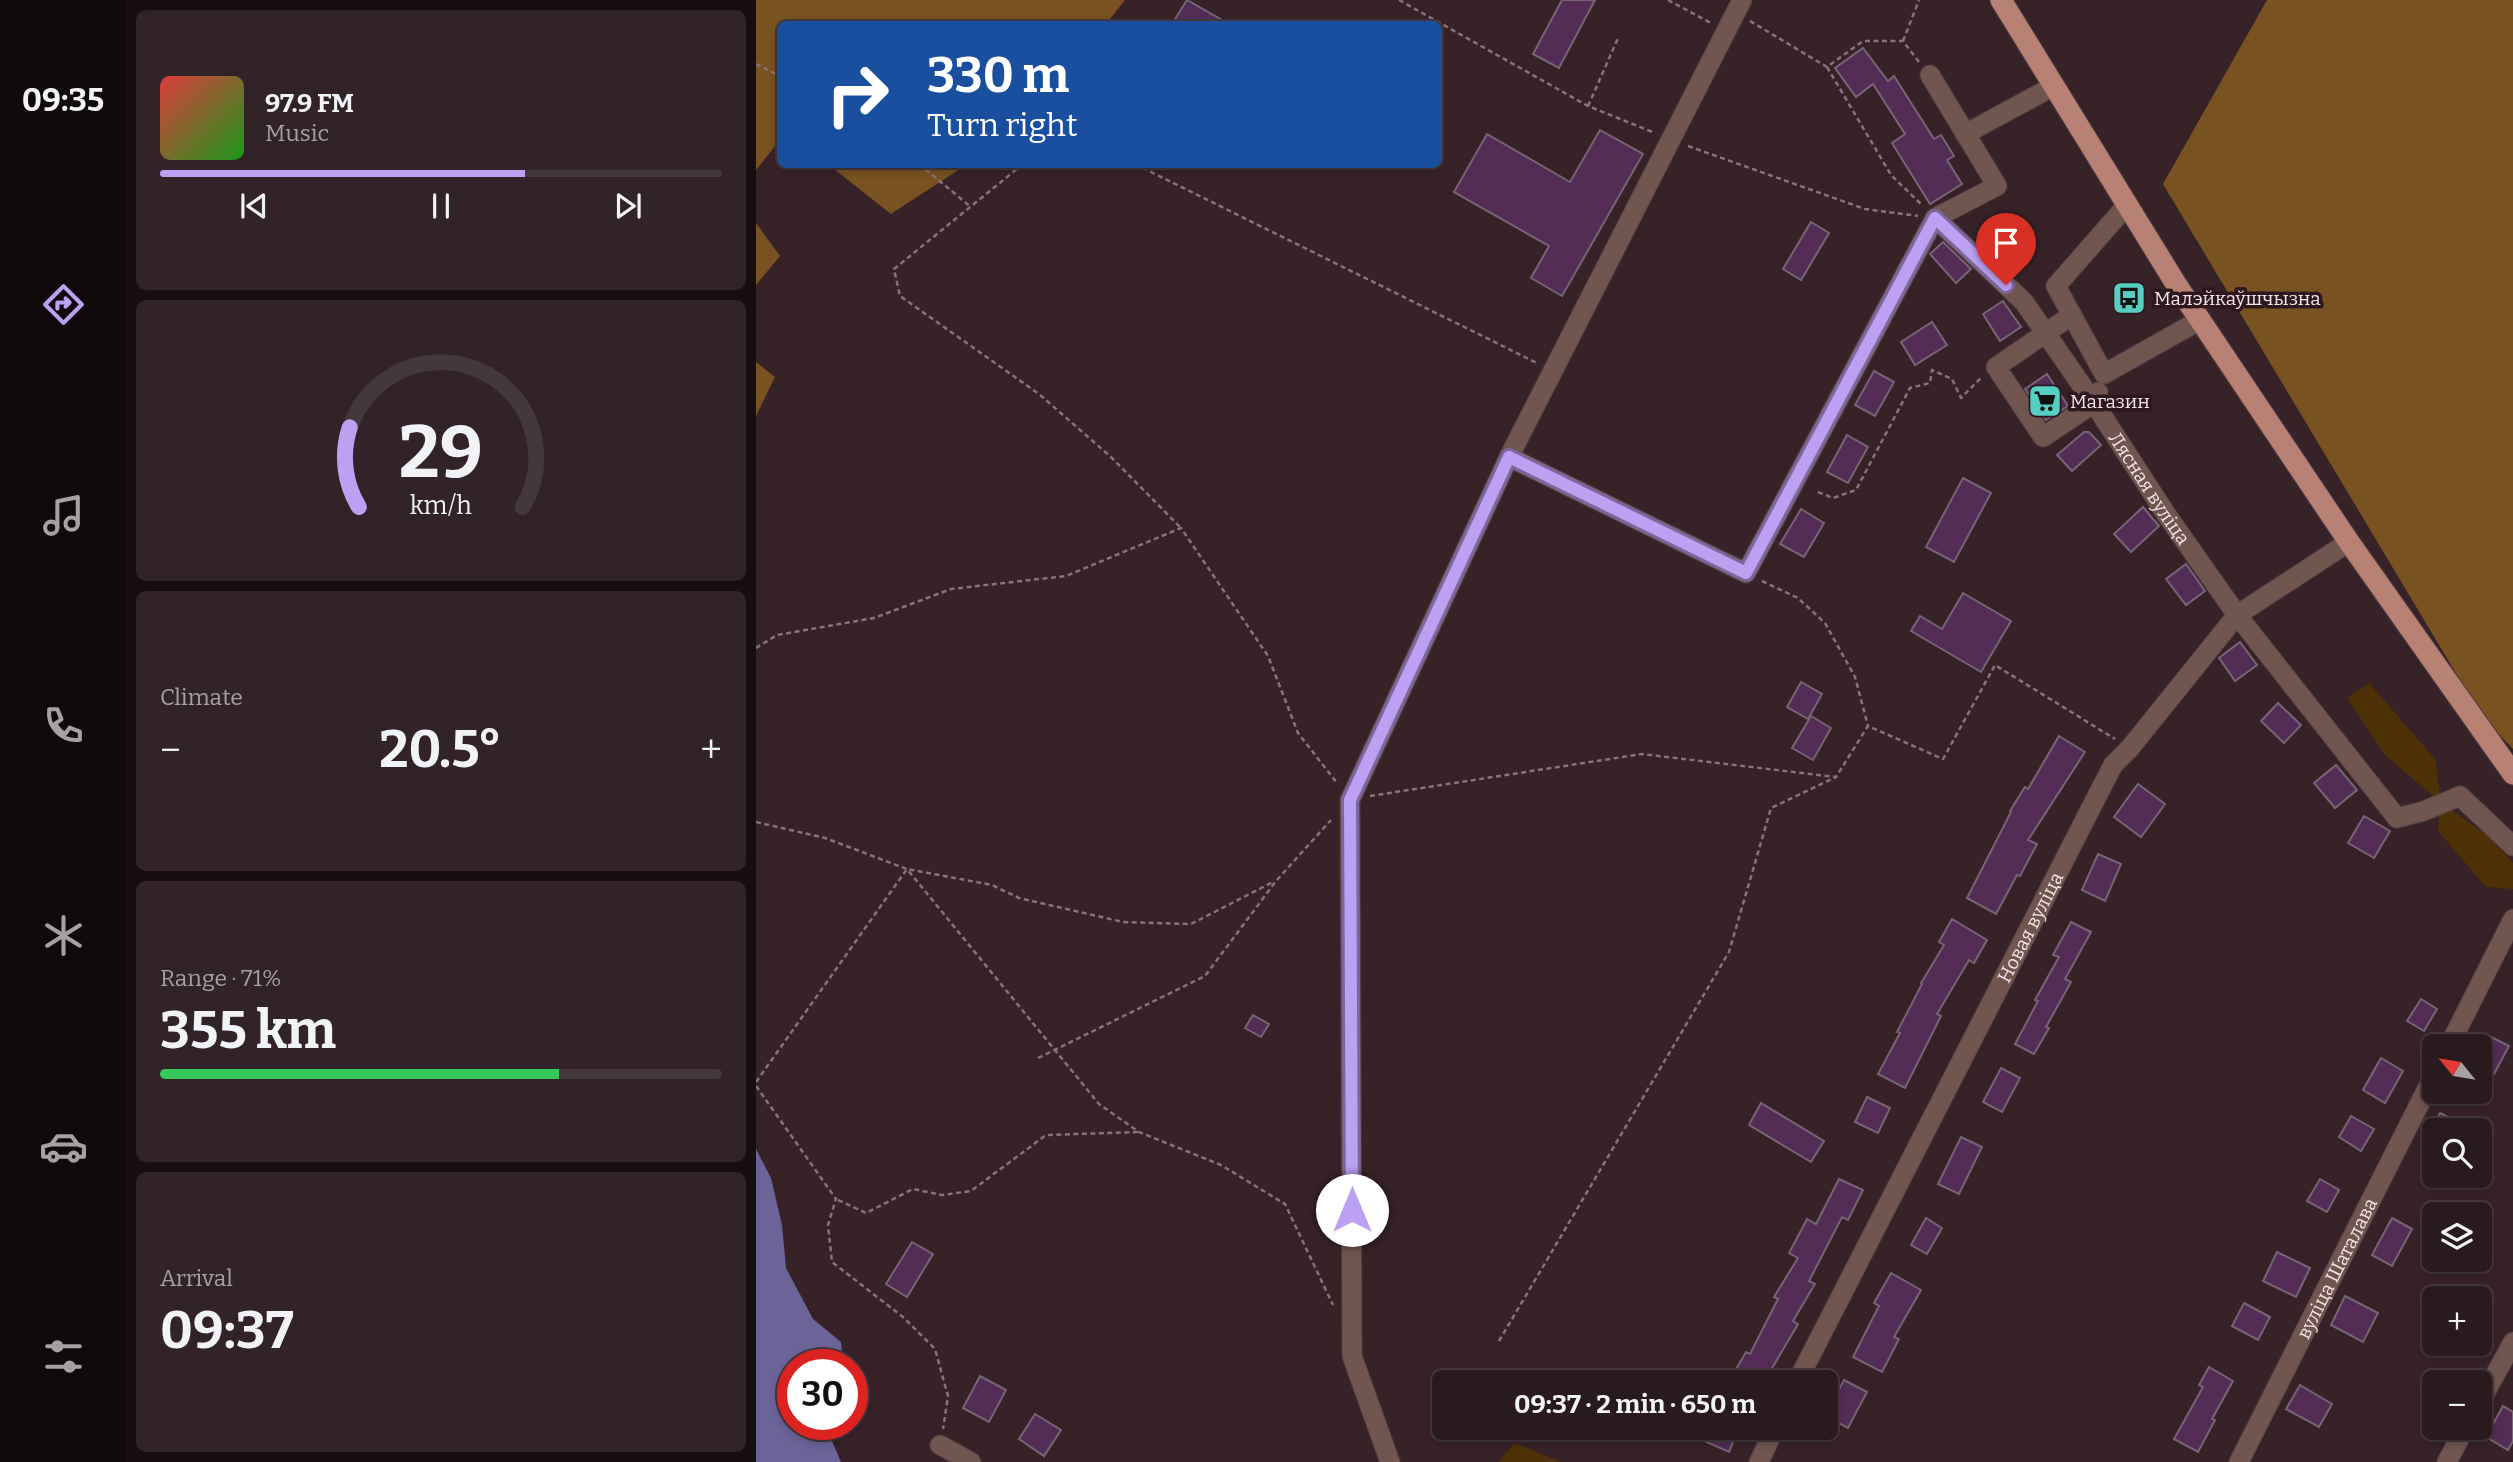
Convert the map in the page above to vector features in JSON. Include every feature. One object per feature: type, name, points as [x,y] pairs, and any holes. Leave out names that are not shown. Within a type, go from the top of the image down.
[{"type":"main road","points":[[2001,0],[2200,320],[2349,542],[2513,774]]},
{"type":"street","points":[[1390,1462],[1352,1356],[1350,800],[1509,457],[1739,6]]},
{"type":"street","points":[[1509,457],[1746,573],[1935,218],[1997,187],[1930,75]]},
{"type":"street","points":[[1965,134],[2054,86]]},
{"type":"street","points":[[2104,374],[2056,286],[2127,205]]},
{"type":"street","name":"Лясная вуліца","points":[[1935,218],[2024,302],[2166,514],[2238,615],[2397,818],[2460,796],[2513,846]]},
{"type":"street","points":[[2072,315],[1996,367],[2043,437],[2094,403],[2104,374],[2200,320]]},
{"type":"street","name":"Новая вуліца","points":[[1803,1370],[2113,765],[2130,748],[2238,615],[2349,542]]},
{"type":"street","points":[[2455,1034],[2513,919]]},
{"type":"street","name":"вуліца Шаталава","points":[[2239,1462],[2422,1100]]},
{"type":"street","points":[[2492,1380],[2513,1342]]},
{"type":"street","points":[[1759,1462],[1769,1440]]},
{"type":"street","points":[[2447,1462],[2459,1440]]},
{"type":"street","points":[[940,1445],[971,1462]]},
{"type":"path","points":[[1399,0],[1436,21]]},
{"type":"path","points":[[1668,0],[1726,31]]},
{"type":"path","points":[[1903,41],[1919,0]]},
{"type":"path","points":[[1739,6],[1827,67],[1891,175],[1935,218]]},
{"type":"path","points":[[1442,24],[1588,106],[1671,140],[1865,209],[1935,218]]},
{"type":"path","points":[[1588,106],[1619,36]]},
{"type":"path","points":[[1827,67],[1863,41],[1903,41]]},
{"type":"path","points":[[1903,41],[1930,75]]},
{"type":"path","points":[[756,64],[777,74]]},
{"type":"path","points":[[924,168],[971,207]]},
{"type":"path","points":[[1018,168],[894,269],[900,296],[1039,394],[1111,457],[1181,528],[1268,656],[1298,733],[1350,800]]},
{"type":"path","points":[[1143,168],[1553,370]]},
{"type":"path","points":[[1818,492],[1833,498],[1856,490],[1910,388],[1930,383],[1932,370],[1952,379],[1961,398],[1996,367]]},
{"type":"path","points":[[756,648],[777,635],[874,618],[951,589],[1066,576],[1181,528]]},
{"type":"path","points":[[1499,1341],[1729,952],[1771,808],[1836,778],[1868,726],[1855,677],[1825,624],[1798,598],[1746,573]]},
{"type":"path","points":[[1868,726],[1943,759],[1995,665],[2130,748]]},
{"type":"path","points":[[1038,1058],[1205,976],[1276,881],[1350,800],[1642,754],[1836,778]]},
{"type":"path","points":[[756,822],[825,838],[906,869],[992,885],[1019,898],[1123,922],[1191,924],[1276,881]]},
{"type":"path","points":[[906,869],[756,1084],[836,1199],[866,1213],[913,1189],[942,1195],[971,1191],[1046,1135],[1139,1132]]},
{"type":"path","points":[[906,869],[1099,1104],[1139,1132],[1221,1165],[1285,1204],[1335,1311]]},
{"type":"path","points":[[836,1199],[828,1225],[832,1262],[903,1317],[935,1349],[947,1396],[940,1445]]},
{"type":"shaded area","points":[[756,0],[1125,0],[1108,21],[777,21],[777,144],[756,170]]},
{"type":"shaded area","points":[[2267,0],[2513,0],[2513,749],[2481,715],[2163,184]]},
{"type":"shaded area","points":[[833,168],[961,168],[891,214]]},
{"type":"shaded area","points":[[756,223],[780,256],[756,285]]},
{"type":"shaded area","points":[[756,362],[775,377],[756,416]]},
{"type":"shaded area","points":[[2369,683],[2435,759],[2441,803],[2487,835],[2513,863],[2513,889],[2486,887],[2438,831],[2440,802],[2384,754],[2347,698]]},
{"type":"shaded area","points":[[756,1149],[771,1178],[782,1225],[786,1268],[813,1319],[841,1342],[842,1349],[777,1349],[777,1440],[831,1440],[841,1462],[756,1462]]},
{"type":"shaded area","points":[[1514,1443],[1561,1462],[1499,1462]]},
{"type":"building","points":[[1187,0],[1224,21],[1174,21]]},
{"type":"building","points":[[1562,0],[1595,0],[1559,68],[1533,54]]},
{"type":"building","points":[[1863,48],[1888,81],[1894,76],[1934,139],[1941,135],[1954,156],[1947,160],[1962,184],[1930,204],[1892,143],[1905,134],[1873,84],[1856,97],[1835,68]]},
{"type":"building","points":[[1600,130],[1643,154],[1562,296],[1531,278],[1549,246],[1454,192],[1487,134],[1570,182]]},
{"type":"building","points":[[1811,222],[1829,233],[1801,280],[1783,269]]},
{"type":"building","points":[[1943,242],[1971,269],[1956,283],[1930,254]]},
{"type":"building","points":[[2003,301],[2021,327],[2000,341],[1983,314]]},
{"type":"building","points":[[1932,322],[1947,345],[1915,365],[1901,342]]},
{"type":"building","points":[[1874,371],[1894,382],[1875,416],[1855,405]]},
{"type":"building","name":"Магазин","points":[[2047,374],[2068,406],[2046,420],[2025,389]]},
{"type":"building","points":[[2084,432],[2089,432],[2101,445],[2072,471],[2057,455]]},
{"type":"building","points":[[1847,435],[1868,447],[1848,483],[1827,472]]},
{"type":"building","points":[[1963,478],[1991,493],[1954,562],[1926,547]]},
{"type":"building","points":[[2143,507],[2159,526],[2131,552],[2114,534]]},
{"type":"building","points":[[1801,509],[1824,523],[1804,557],[1780,544]]},
{"type":"building","points":[[2186,564],[2205,591],[2186,605],[2166,579]]},
{"type":"building","points":[[1963,593],[2011,621],[1981,672],[1911,631],[1920,616],[1942,629]]},
{"type":"building","points":[[2240,642],[2257,665],[2235,681],[2219,658]]},
{"type":"building","points":[[1801,682],[1822,694],[1808,719],[1787,707]]},
{"type":"building","points":[[2278,703],[2301,725],[2284,743],[2261,721]]},
{"type":"building","points":[[1811,716],[1831,728],[1813,760],[1792,748]]},
{"type":"building","points":[[2059,736],[2085,752],[2028,840],[2037,844],[1996,914],[1967,898],[2010,811],[2025,787],[2028,789]]},
{"type":"building","points":[[2336,765],[2357,790],[2335,808],[2314,783]]},
{"type":"building","points":[[2138,784],[2165,804],[2141,837],[2114,817]]},
{"type":"building","points":[[2364,816],[2390,831],[2374,858],[2348,843]]},
{"type":"building","points":[[2098,854],[2121,864],[2105,901],[2082,890]]},
{"type":"building","points":[[1952,919],[1987,940],[1974,963],[1969,960],[1937,1014],[1941,1016],[1905,1088],[1878,1074],[1900,1033],[1897,1032],[1921,983],[1944,945],[1939,942]]},
{"type":"building","points":[[2071,922],[2091,932],[2065,979],[2071,982],[2034,1054],[2015,1044],[2059,957],[2053,955]]},
{"type":"building","points":[[2421,999],[2437,1009],[2424,1031],[2407,1021]]},
{"type":"building","points":[[1253,1015],[1269,1024],[1261,1037],[1245,1028]]},
{"type":"building","points":[[2492,1038],[2509,1046],[2494,1074],[2492,1073]]},
{"type":"building","points":[[2381,1058],[2403,1071],[2385,1103],[2363,1090]]},
{"type":"building","points":[[2001,1068],[2020,1078],[2002,1112],[1983,1102]]},
{"type":"building","points":[[1867,1097],[1890,1108],[1878,1133],[1855,1122]]},
{"type":"building","points":[[1761,1103],[1824,1141],[1811,1162],[1749,1125]]},
{"type":"building","points":[[2440,1113],[2450,1118],[2437,1118]]},
{"type":"building","points":[[2351,1116],[2374,1129],[2361,1151],[2339,1137]]},
{"type":"building","points":[[1961,1137],[1982,1147],[1959,1194],[1938,1184]]},
{"type":"building","points":[[1839,1179],[1863,1190],[1848,1220],[1842,1217],[1809,1281],[1815,1284],[1793,1321],[1798,1324],[1771,1370],[1736,1370],[1746,1352],[1750,1354],[1778,1299],[1774,1297],[1798,1258],[1789,1253],[1807,1219],[1816,1224]]},
{"type":"building","points":[[2320,1179],[2339,1190],[2327,1212],[2307,1201]]},
{"type":"building","points":[[1926,1218],[1942,1228],[1927,1254],[1911,1245]]},
{"type":"building","points":[[2392,1218],[2412,1229],[2392,1266],[2372,1255]]},
{"type":"building","points":[[912,1242],[933,1254],[907,1297],[886,1284]]},
{"type":"building","points":[[2277,1252],[2310,1268],[2296,1297],[2263,1281]]},
{"type":"building","points":[[1891,1273],[1921,1290],[1894,1337],[1899,1339],[1882,1372],[1853,1357],[1879,1306],[1874,1303]]},
{"type":"building","points":[[2345,1296],[2378,1313],[2363,1342],[2331,1325]]},
{"type":"building","points":[[2244,1303],[2270,1317],[2258,1340],[2232,1326]]},
{"type":"building","points":[[2209,1367],[2233,1381],[2198,1452],[2174,1439],[2203,1387],[2199,1385]]},
{"type":"building","points":[[980,1376],[1006,1390],[989,1422],[963,1408]]},
{"type":"building","points":[[1844,1380],[1867,1392],[1848,1428],[1838,1423],[1838,1391]]},
{"type":"building","points":[[2300,1385],[2332,1404],[2319,1427],[2286,1409]]},
{"type":"building","points":[[2503,1406],[2513,1412],[2513,1441],[2508,1450],[2491,1440],[2492,1426]]},
{"type":"building","points":[[1035,1414],[1061,1430],[1044,1456],[1019,1439]]},
{"type":"building","points":[[1702,1440],[1734,1440],[1729,1452]]},
{"type":"place","name":"Малэйкаўшчызна","points":[[2129,298]]},
{"type":"place","name":"Магазин","points":[[2045,401]]},
{"type":"route","points":[[1352,1210],[1350,800],[1509,457],[1746,573],[1935,218],[2006,285]]}]
